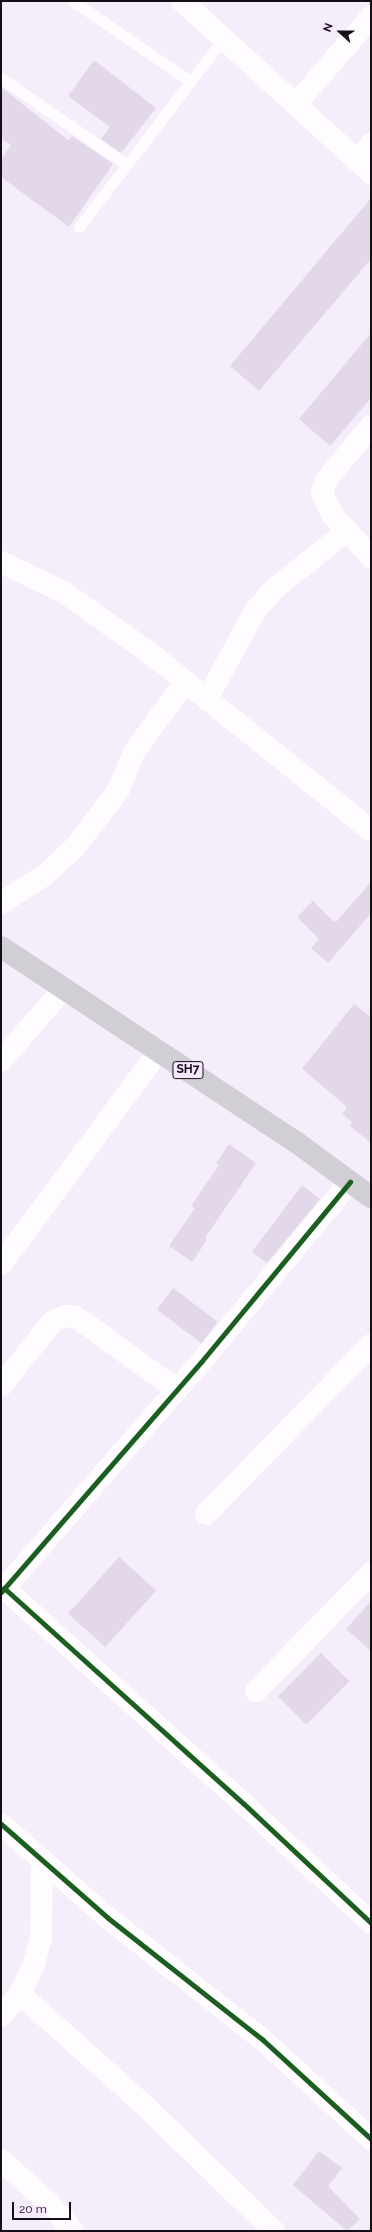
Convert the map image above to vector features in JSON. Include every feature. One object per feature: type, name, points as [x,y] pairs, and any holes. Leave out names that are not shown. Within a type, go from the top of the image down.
[{"type":"main road","name":"SH7","points":[[1,947],[296,1142],[371,1197]]},
{"type":"street","points":[[182,1],[296,104],[367,159]]},
{"type":"street","points":[[296,104],[371,17]]},
{"type":"street","points":[[371,426],[327,479],[322,492],[332,514],[371,557]]},
{"type":"street","points":[[206,698],[255,611],[273,590],[347,530]]},
{"type":"street","points":[[1,562],[65,593],[186,682],[371,830]]},
{"type":"street","points":[[1,903],[45,875],[74,848],[118,791],[134,752],[186,682]]},
{"type":"street","points":[[1,1061],[64,988]]},
{"type":"street","points":[[1,1264],[159,1051]]},
{"type":"street","points":[[350,1182],[177,1390],[3,1590],[238,1799],[371,1923]]},
{"type":"street","points":[[1,1386],[53,1321],[66,1316],[75,1317],[89,1326],[177,1390]]},
{"type":"street","points":[[206,1514],[371,1345]]},
{"type":"street","points":[[256,1691],[371,1573]]},
{"type":"street","points":[[1,1824],[42,1863],[263,2040],[371,2139]]},
{"type":"street","points":[[1,2016],[20,1994],[34,1964],[41,1937],[42,1863]]},
{"type":"street","points":[[20,1994],[143,2104],[274,2231]]},
{"type":"street","points":[[1,2160],[49,2203],[73,2231]]},
{"type":"lane","points":[[74,1],[190,81]]},
{"type":"lane","points":[[80,227],[224,38]]},
{"type":"lane","points":[[1,78],[127,164]]},
{"type":"building","points":[[94,60],[156,108],[121,153],[101,139],[110,127],[68,96]]},
{"type":"building","points":[[1,87],[68,140],[72,136],[113,164],[69,227],[1,177],[1,159],[11,145],[1,138]]},
{"type":"building","points":[[371,198],[371,259],[259,391],[230,366]]},
{"type":"building","points":[[371,333],[371,398],[330,446],[299,419]]},
{"type":"building","points":[[371,882],[371,913],[328,963],[311,948],[319,939],[297,917],[313,901],[334,922],[337,921]]},
{"type":"building","points":[[354,1004],[371,1017],[371,1143],[350,1126],[352,1122],[342,1114],[347,1107],[302,1069]]},
{"type":"building","points":[[229,1144],[256,1163],[205,1238],[207,1240],[192,1262],[169,1246],[195,1208],[191,1206],[219,1165],[216,1163]]},
{"type":"building","points":[[302,1185],[320,1199],[267,1263],[252,1252]]},
{"type":"building","points":[[173,1288],[218,1322],[201,1343],[157,1310]]},
{"type":"building","points":[[119,1557],[156,1590],[105,1647],[68,1613]]},
{"type":"building","points":[[371,1601],[371,1651],[346,1629]]},
{"type":"building","points":[[321,1653],[349,1681],[306,1724],[278,1696]]},
{"type":"building","points":[[319,2151],[342,2168],[328,2186],[360,2219],[347,2231],[293,2185]]},
{"type":"cycle path","points":[[1,1592],[201,1362],[350,1182]]},
{"type":"cycle path","points":[[4,1588],[244,1804],[371,1923]]},
{"type":"cycle path","points":[[1,1824],[108,1918],[263,2040],[371,2139]]}]
